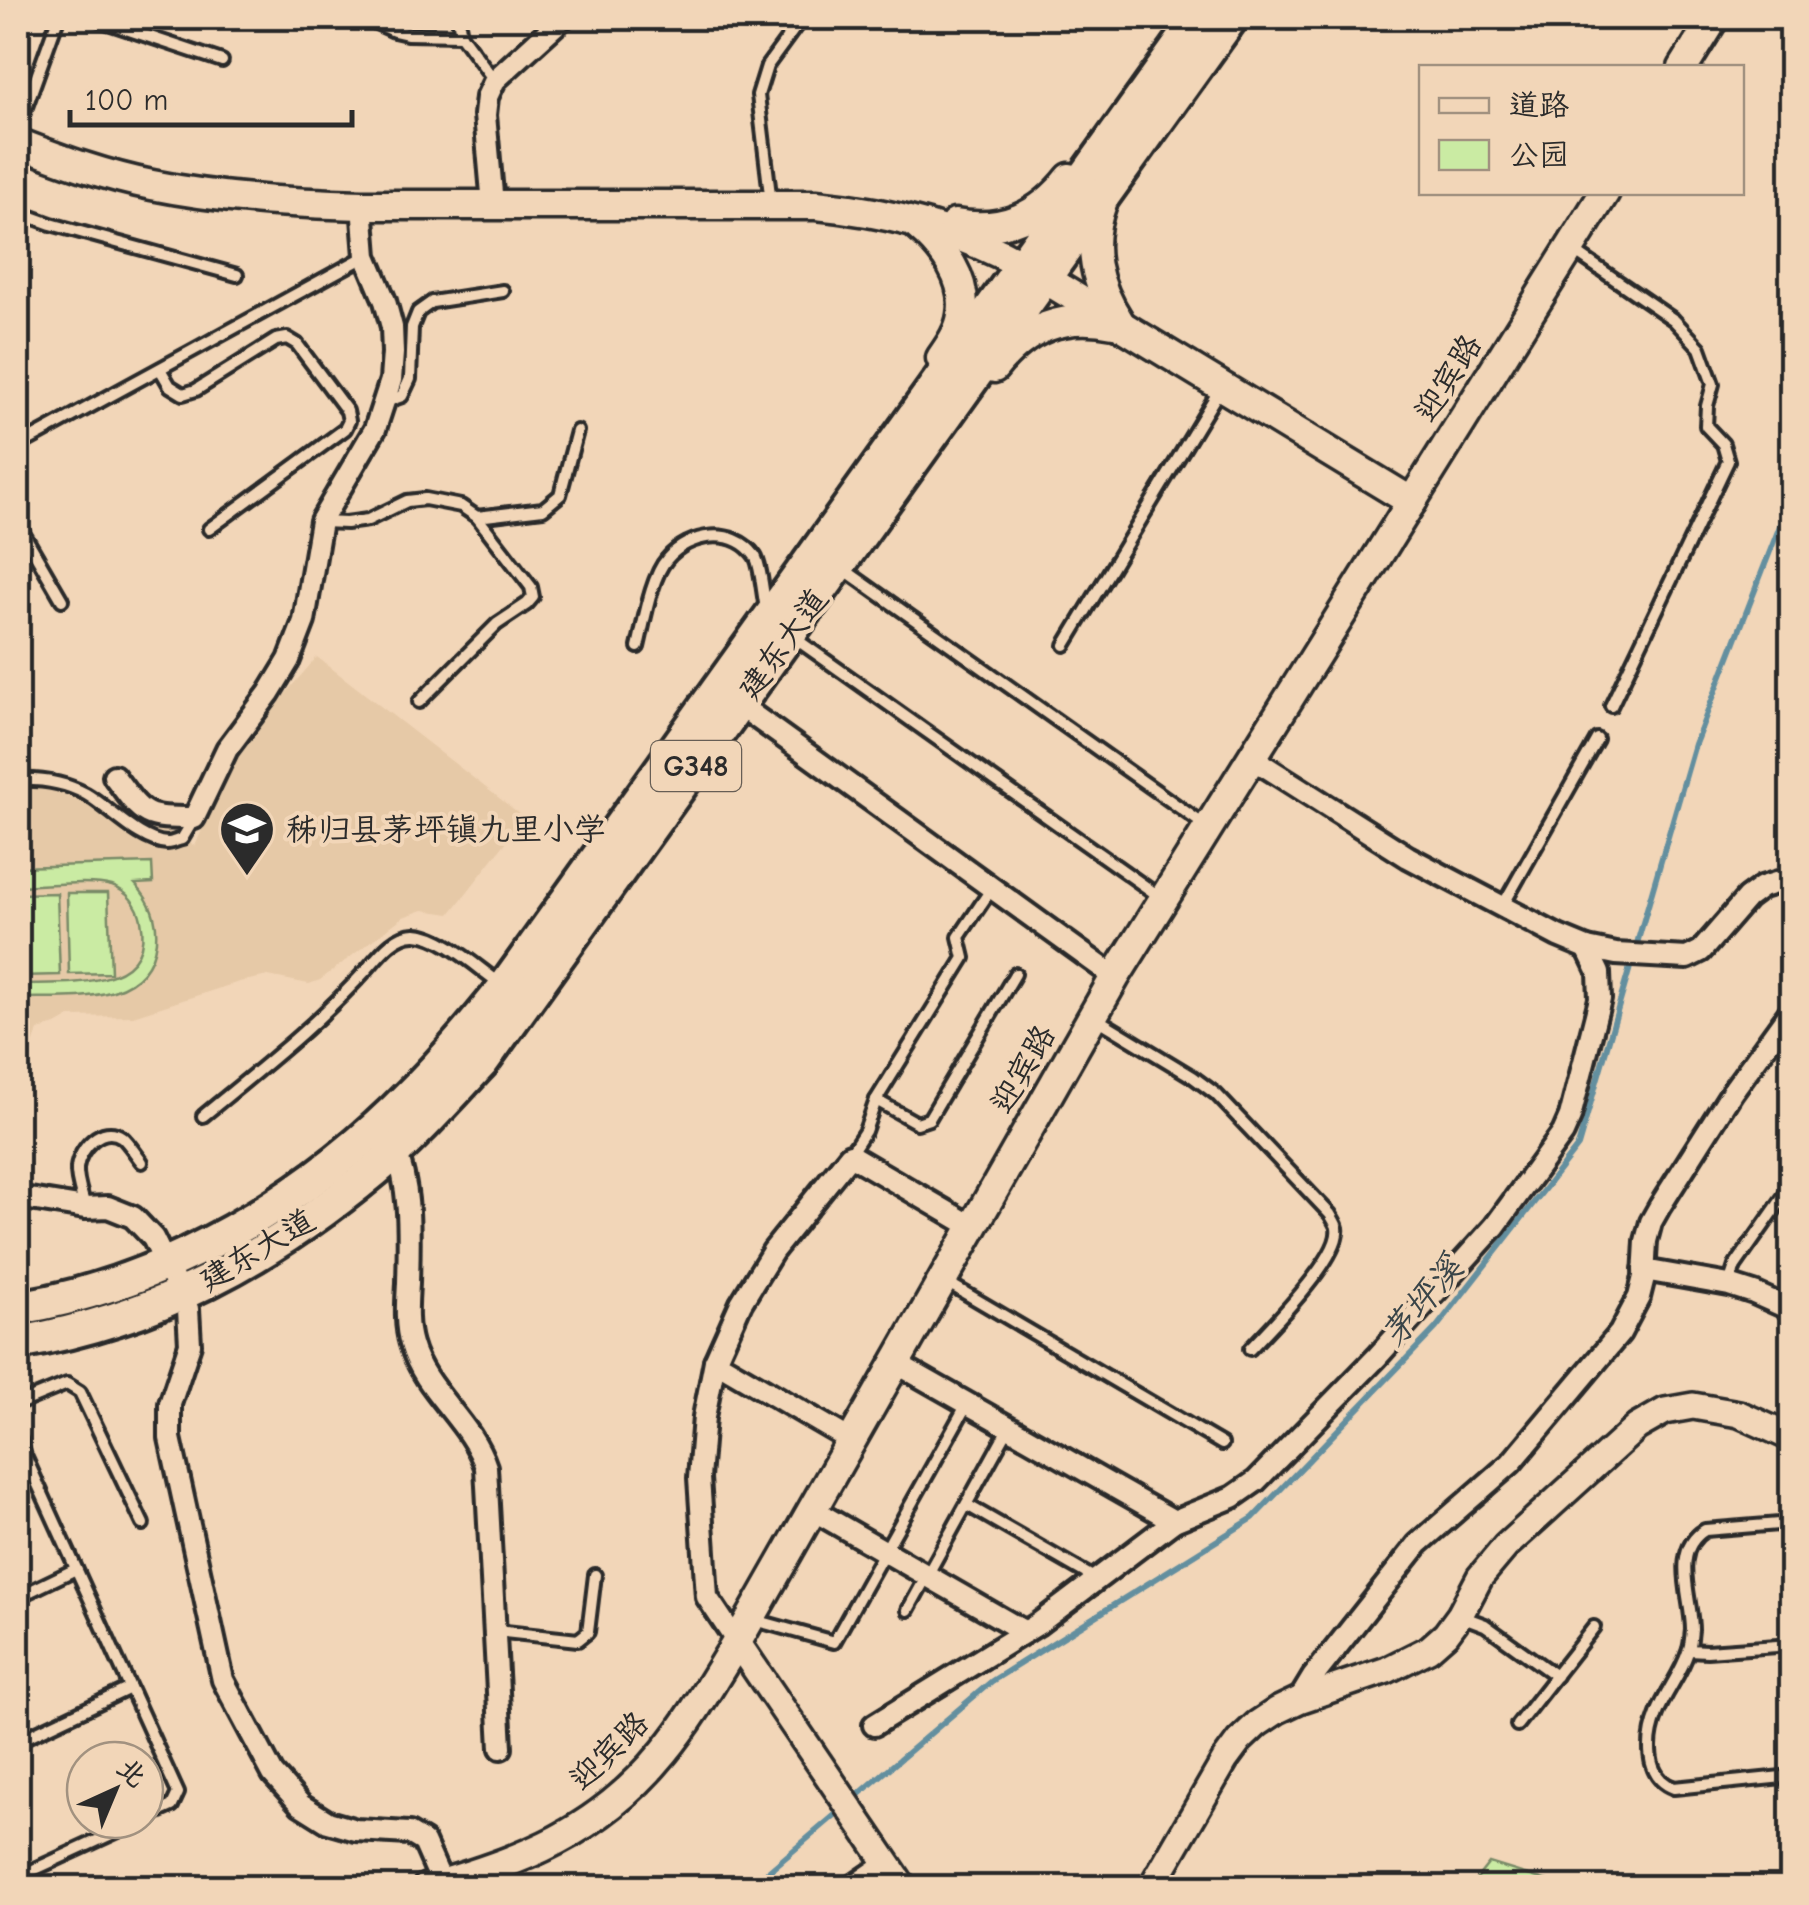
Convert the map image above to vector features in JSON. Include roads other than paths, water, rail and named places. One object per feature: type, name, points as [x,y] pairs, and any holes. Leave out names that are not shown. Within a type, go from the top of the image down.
[{"type":"highway","name":"建东大道","points":[[18,1308],[103,1287],[166,1262],[248,1221],[320,1172],[387,1137],[482,1062],[516,995],[1033,271],[1126,119],[1199,18]]},
{"type":"highway","name":"建东大道","points":[[1033,271],[1106,192],[1231,18]]},
{"type":"highway","name":"建东大道","points":[[18,1343],[60,1336],[130,1316],[261,1254],[378,1168],[387,1137]]},
{"type":"main road","points":[[1685,65],[1714,18]]},
{"type":"main road","points":[[909,219],[941,220],[976,228],[1026,218],[1052,198],[1126,119]]},
{"type":"main road","points":[[18,141],[84,168],[153,186],[295,203],[771,204],[863,209],[909,219],[996,250],[1412,502]]},
{"type":"main road","points":[[1106,192],[1095,228],[1094,263],[1120,324]]},
{"type":"main road","name":"迎宾路","points":[[434,1885],[478,1874],[564,1838],[636,1783],[666,1750],[744,1631],[1115,977],[1603,195]]},
{"type":"main road","points":[[909,219],[942,249],[956,275],[962,302],[957,330],[934,368],[924,424]]},
{"type":"main road","points":[[924,424],[976,392],[1004,356],[1036,330],[1078,320],[1120,324]]},
{"type":"street","points":[[493,205],[484,115],[487,97],[495,80],[564,18]]},
{"type":"street","points":[[114,776],[145,814],[194,818],[226,749],[269,694],[289,660],[304,621],[321,522],[375,429],[391,380],[392,327],[366,256],[362,205]]},
{"type":"street","points":[[728,697],[1115,977]]},
{"type":"street","points":[[1252,758],[1391,847],[1587,948],[1616,954],[1687,958],[1701,952],[1746,898],[1762,887],[1792,878]]},
{"type":"street","points":[[874,1726],[1025,1632],[1174,1520],[1233,1497],[1256,1481],[1377,1357],[1496,1226],[1554,1148],[1570,1118],[1600,1000],[1598,973],[1587,948]]},
{"type":"street","points":[[1300,1700],[1313,1677],[1418,1544],[1511,1463],[1608,1349],[1639,1297],[1651,1222],[1732,1092],[1792,1010]]},
{"type":"street","points":[[387,1137],[408,1213],[406,1326],[412,1348],[422,1369],[476,1444],[486,1468],[501,1748]]},
{"type":"street","points":[[904,1888],[812,1752],[744,1631],[707,1597],[699,1478],[704,1416],[715,1361],[740,1302],[774,1251],[850,1155],[973,1227]]},
{"type":"street","points":[[18,1197],[85,1208],[108,1207],[133,1218],[152,1238],[188,1309],[190,1344],[170,1404],[170,1438],[224,1680],[273,1774],[300,1806],[328,1822],[356,1830],[409,1833],[424,1842],[434,1885]]},
{"type":"street","points":[[1644,1270],[1729,1286],[1792,1310]]},
{"type":"street","points":[[715,1361],[852,1441]]},
{"type":"street","points":[[896,1363],[1174,1520]]},
{"type":"street","points":[[1151,1888],[1224,1760],[1256,1724],[1300,1700],[1429,1649],[1460,1616],[1480,1577],[1506,1546],[1637,1427],[1679,1407],[1708,1407],[1739,1414],[1792,1438]]},
{"type":"street","points":[[813,1510],[1025,1632]]},
{"type":"street","points":[[851,1888],[880,1853]]},
{"type":"lane","points":[[18,141],[22,118],[58,18]]},
{"type":"lane","points":[[93,18],[222,62]]},
{"type":"lane","points":[[366,18],[407,34],[461,35]]},
{"type":"lane","points":[[458,18],[461,35],[495,80]]},
{"type":"lane","points":[[771,204],[758,95],[767,66],[802,18]]},
{"type":"lane","points":[[18,212],[238,275]]},
{"type":"lane","points":[[1570,248],[1674,320],[1700,348],[1713,384],[1706,426],[1723,444],[1728,461],[1612,706]]},
{"type":"lane","points":[[18,446],[366,256]]},
{"type":"lane","points":[[384,402],[402,396],[410,379],[412,327],[418,312],[432,302],[503,291]]},
{"type":"lane","points":[[160,369],[170,386],[183,394],[196,390],[276,340],[288,338],[297,344],[347,412],[349,421],[345,429],[209,529]]},
{"type":"lane","points":[[1065,645],[1222,386]]},
{"type":"lane","points":[[477,517],[543,509],[560,495],[578,431]]},
{"type":"lane","points":[[321,522],[368,520],[408,501],[425,499],[461,506],[477,517],[531,587],[533,596],[527,604],[496,624],[418,702]]},
{"type":"lane","points":[[18,524],[62,600]]},
{"type":"lane","points":[[638,647],[666,559],[687,543],[705,536],[724,536],[744,544],[758,559],[760,582],[779,627],[1164,899]]},
{"type":"lane","points":[[828,558],[1208,828]]},
{"type":"lane","points":[[1502,907],[1597,739]]},
{"type":"lane","points":[[18,780],[62,783],[144,835],[167,843],[182,839],[194,818]]},
{"type":"lane","points":[[850,1155],[865,1131],[876,1100],[964,958],[959,937],[992,888]]},
{"type":"lane","points":[[202,1116],[318,1021],[394,941],[414,934],[432,938],[516,995]]},
{"type":"lane","points":[[876,1100],[917,1123],[928,1119],[1015,974]]},
{"type":"lane","points":[[1093,1016],[1216,1094],[1338,1227],[1336,1242],[1296,1301],[1250,1350]]},
{"type":"lane","points":[[85,1208],[76,1171],[81,1152],[92,1140],[106,1133],[120,1136],[142,1162]]},
{"type":"lane","points":[[1729,1286],[1735,1266],[1792,1185]]},
{"type":"lane","points":[[943,1280],[1222,1444]]},
{"type":"lane","points":[[18,1404],[67,1384],[80,1392],[143,1524]]},
{"type":"lane","points":[[744,1631],[834,1642],[967,1404]]},
{"type":"lane","points":[[908,1610],[1009,1428]]},
{"type":"lane","points":[[18,1433],[21,1457],[154,1740]]},
{"type":"lane","points":[[966,1505],[1097,1580]]},
{"type":"lane","points":[[1792,1523],[1705,1530],[1689,1544],[1685,1567],[1692,1621],[1689,1650],[1656,1715],[1652,1733],[1652,1765],[1664,1784],[1674,1788],[1792,1776]]},
{"type":"lane","points":[[18,1596],[76,1569]]},
{"type":"lane","points":[[495,1631],[578,1640],[588,1632],[595,1576]]},
{"type":"lane","points":[[1460,1616],[1485,1625],[1556,1676]]},
{"type":"lane","points":[[1518,1725],[1594,1627]]},
{"type":"lane","points":[[1689,1650],[1792,1645]]},
{"type":"lane","points":[[18,1741],[130,1688]]},
{"type":"lane","points":[[165,1765],[178,1793],[172,1806],[165,1809]]},
{"type":"lane","points":[[18,1877],[98,1840]]},
{"type":"waterway","name":"茅坪溪","points":[[851,1801],[992,1681],[1253,1518],[1436,1328],[1578,1146],[1695,744],[1792,495]]},
{"type":"waterway","name":"茅坪溪","points":[[746,1888],[842,1809]]},
{"type":"place","name":"秭归县茅坪镇九里小学","points":[[247,878]]}]
